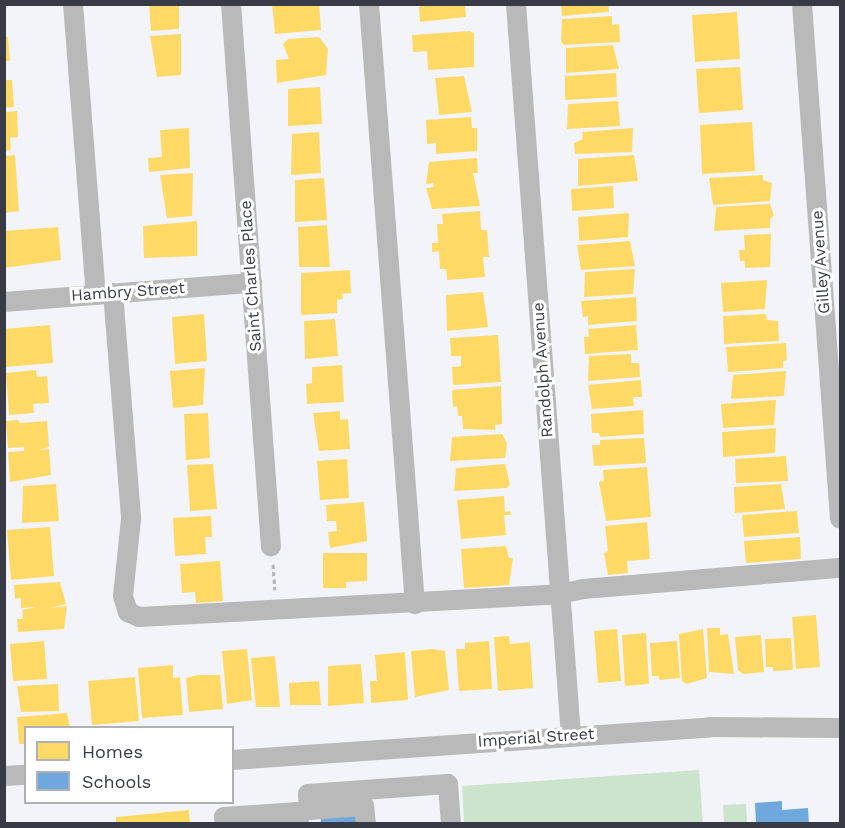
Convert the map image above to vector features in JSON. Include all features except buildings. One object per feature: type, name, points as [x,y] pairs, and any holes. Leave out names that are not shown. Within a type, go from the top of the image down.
[{"type":"street","points":[[73,4],[105,294],[129,481],[131,519],[123,596],[128,612],[139,617],[415,604],[560,594],[583,589],[840,568]]},
{"type":"street","name":"Saint Charles Place","points":[[231,4],[271,547]]},
{"type":"street","points":[[369,4],[415,604]]},
{"type":"street","name":"Randolph Avenue","points":[[516,4],[571,736]]},
{"type":"street","name":"Gilley Avenue","points":[[802,4],[840,519]]},
{"type":"street","name":"Hambry Street","points":[[4,302],[252,283]]},
{"type":"street","name":"Imperial Street","points":[[234,760],[754,725],[840,728]]},
{"type":"street","points":[[4,776],[24,775]]},
{"type":"street","points":[[366,824],[364,806],[309,810],[308,794],[448,784],[451,824]]},
{"type":"street","points":[[224,814],[298,812],[299,824]]},
{"type":"path","points":[[274,575],[275,590]]},
{"type":"green space","points":[[699,770],[703,823],[464,823],[462,786]]},
{"type":"green space","points":[[746,804],[747,823],[724,823],[723,805]]}]
